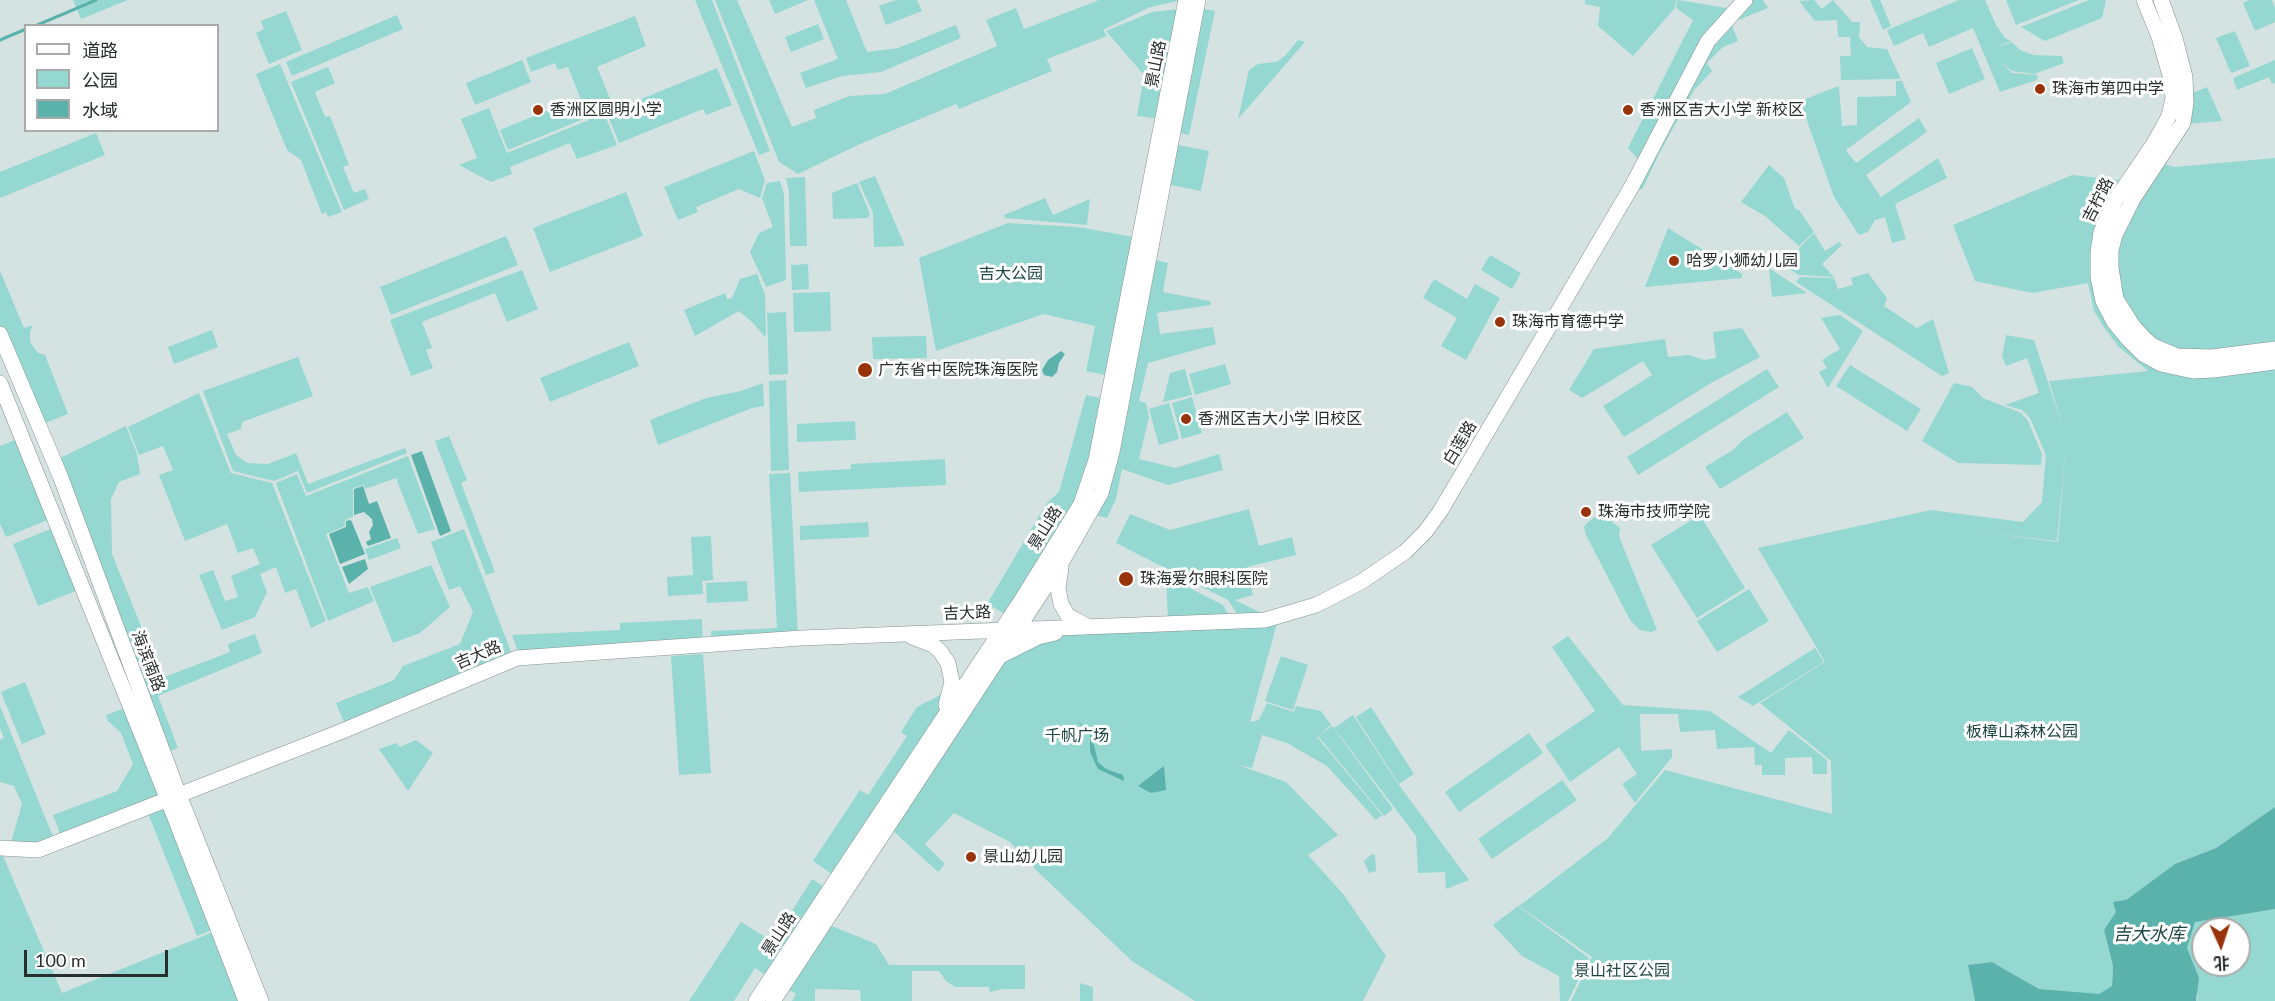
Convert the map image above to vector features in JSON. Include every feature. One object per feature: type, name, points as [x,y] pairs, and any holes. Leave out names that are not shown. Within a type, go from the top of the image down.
[{"type":"main road","name":"景山路","points":[[756,1001],[1001,630],[1081,504],[1096,460],[1186,0]]},
{"type":"main road","name":"景山路","points":[[773,1001],[1061,563],[1101,493],[1112,453],[1198,0]]},
{"type":"main road","name":"白莲路","points":[[1017,628],[1265,620],[1316,605],[1361,582],[1405,552],[1426,531],[1452,491],[1632,186],[1708,41],[1745,0]]},
{"type":"main road","name":"吉柠路","points":[[2144,0],[2159,37],[2171,79],[2173,98],[2169,116],[2116,199],[2101,232],[2098,277],[2103,301],[2114,322],[2128,339],[2144,354],[2161,364],[2193,371],[2275,362]]},
{"type":"main road","name":"吉柠路","points":[[2161,0],[2175,38],[2185,77],[2186,103],[2182,123],[2133,198],[2115,235],[2111,250],[2111,268],[2116,299],[2133,326],[2144,338],[2153,346],[2177,356],[2212,357],[2275,349]]},
{"type":"main road","name":"海滨南路","points":[[0,334],[61,478],[246,1001]]},
{"type":"main road","name":"海滨南路","points":[[0,383],[261,1001]]},
{"type":"main road","points":[[1061,563],[1058,588],[1061,604],[1068,616],[1087,626]]},
{"type":"main road","points":[[1000,657],[1038,637],[1087,626]]},
{"type":"main road","name":"吉大路","points":[[0,848],[38,850],[340,732],[517,658],[801,638],[1017,628]]},
{"type":"main road","points":[[897,634],[933,645],[948,663],[952,682],[941,720]]},
{"type":"green space","points":[[73,0],[128,0],[81,19]]},
{"type":"green space","points":[[695,0],[712,0],[770,151],[759,155]]},
{"type":"green space","points":[[715,0],[737,0],[792,127],[816,118],[814,110],[849,96],[885,94],[997,46],[986,20],[1016,8],[1024,29],[1099,0],[1182,0],[1150,7],[1103,30],[1107,36],[1047,59],[1052,71],[959,109],[956,104],[860,144],[798,174],[779,162]]},
{"type":"green space","points":[[769,0],[808,0],[775,14]]},
{"type":"green space","points":[[814,0],[846,0],[867,52],[898,48],[956,25],[961,38],[881,72],[842,76],[806,88],[800,73],[838,59]]},
{"type":"green space","points":[[896,0],[917,0],[922,11],[886,25],[879,6]]},
{"type":"green space","points":[[1585,0],[1677,0],[1674,9],[1633,56],[1598,26],[1600,7],[1585,4]]},
{"type":"green space","points":[[1678,0],[1732,9],[1641,162],[1628,148],[1693,20],[1676,8]]},
{"type":"green space","points":[[1747,0],[1763,0],[1768,8],[1731,23],[1738,41],[1723,47],[1707,63],[1712,71],[1694,90],[1642,190],[1634,186],[1710,41]]},
{"type":"green space","points":[[1814,0],[1822,9],[1833,0],[1852,22],[1860,22],[1859,37],[1867,47],[1887,49],[1901,79],[1841,80],[1840,56],[1851,56],[1850,37],[1838,37],[1837,20],[1815,21],[1799,1]]},
{"type":"green space","points":[[1870,0],[1880,0],[1891,26],[1883,30]]},
{"type":"green space","points":[[1959,0],[1985,0],[1996,25],[2005,38],[2011,41],[1995,48],[2012,42],[2020,50],[2033,55],[2062,56],[2064,63],[2034,74],[2012,71],[2001,62],[2012,73],[2038,75],[2037,80],[2000,92],[1973,28],[1929,47],[1923,33],[1894,46],[1887,30]]},
{"type":"green space","points":[[2006,0],[2079,0],[2016,25]]},
{"type":"green space","points":[[2089,0],[2106,0],[2102,18],[2045,41],[2021,27]]},
{"type":"green space","points":[[2250,0],[2272,0],[2275,8],[2275,22],[2255,31],[2243,3]]},
{"type":"green space","points":[[1199,8],[1215,11],[1189,135],[1176,132]]},
{"type":"green space","points":[[1180,9],[1160,119],[1137,116],[1144,75],[1106,31],[1152,12]]},
{"type":"green space","points":[[286,11],[302,50],[269,64],[256,33],[264,29],[261,21]]},
{"type":"green space","points":[[397,15],[403,29],[292,76],[286,62]]},
{"type":"green space","points":[[635,16],[646,46],[597,67],[614,108],[604,113],[617,145],[577,159],[570,143],[510,167],[512,174],[491,182],[459,165],[477,158],[461,119],[489,108],[507,153],[589,120],[568,67],[558,70],[555,63],[531,72],[526,58]]},
{"type":"green space","points":[[818,24],[824,39],[791,52],[785,37]]},
{"type":"green space","points":[[2235,31],[2250,66],[2231,73],[2216,38]]},
{"type":"green space","points":[[1298,40],[1305,42],[1238,119],[1249,70],[1258,64],[1276,62],[1285,56]]},
{"type":"green space","points":[[1972,48],[1985,79],[1949,94],[1936,63]]},
{"type":"green space","points":[[522,60],[531,82],[475,105],[466,83]]},
{"type":"green space","points":[[2275,60],[2275,83],[2272,84],[2269,77],[2237,90],[2233,78]]},
{"type":"green space","points":[[280,64],[342,212],[328,217],[326,212],[322,214],[301,160],[287,150],[256,74]]},
{"type":"green space","points":[[328,67],[335,83],[315,92],[325,117],[330,116],[349,165],[343,167],[354,193],[365,189],[369,199],[344,210],[291,82]]},
{"type":"green space","points":[[717,68],[732,105],[706,115],[703,109],[619,143],[607,113]]},
{"type":"green space","points":[[1896,81],[1902,81],[1911,102],[1846,150],[1856,163],[1919,118],[1927,132],[1866,175],[1881,197],[1938,158],[1947,178],[1895,204],[1906,239],[1892,243],[1885,217],[1875,220],[1868,232],[1859,235],[1834,197],[1800,101],[1839,86],[1842,126],[1857,125],[1857,97],[1896,96]]},
{"type":"green space","points":[[2207,87],[2222,121],[2185,124],[2188,95]]},
{"type":"green space","points":[[578,98],[586,118],[508,150],[500,130]]},
{"type":"green space","points":[[96,133],[105,155],[0,198],[0,172]]},
{"type":"green space","points":[[1173,144],[1209,151],[1201,191],[1166,184]]},
{"type":"green space","points":[[754,151],[765,180],[760,198],[739,189],[696,207],[698,212],[678,220],[664,187]]},
{"type":"green space","name":"板樟山森林公园","points":[[2275,158],[2275,807],[2216,848],[2175,864],[2126,900],[2104,930],[2113,966],[2112,986],[2099,995],[2039,989],[1992,962],[1968,965],[1975,1001],[1571,1001],[1592,957],[1519,906],[1608,838],[1665,770],[1832,814],[1831,761],[1760,703],[1825,662],[1758,548],[1931,510],[2023,522],[2042,502],[2046,455],[2030,418],[2022,410],[2005,405],[2039,393],[2027,358],[2006,366],[2002,356],[2006,335],[2034,340],[2063,428],[2049,381],[2148,371],[2119,347],[2105,329],[2094,311],[2088,283],[2032,293],[1975,281],[1953,225],[2072,175],[2128,181],[2143,159],[2175,167]],"holes":[[[2066,444],[2058,542],[1979,532],[2057,541]]]},
{"type":"green space","points":[[1769,165],[1784,178],[1795,209],[1799,210],[1814,232],[1799,246],[1765,216],[1741,202]]},
{"type":"green space","points":[[875,176],[905,246],[874,247],[873,213],[859,182]]},
{"type":"green space","points":[[805,177],[807,246],[790,246],[789,191],[786,178]]},
{"type":"green space","points":[[780,181],[784,195],[786,280],[766,287],[750,252],[759,233],[773,227],[762,198],[767,183]]},
{"type":"green space","points":[[857,183],[870,214],[868,218],[833,219],[832,193]]},
{"type":"green space","points":[[626,192],[643,236],[550,272],[533,228]]},
{"type":"green space","points":[[1045,198],[1053,215],[1090,199],[1087,225],[1005,218],[1004,215]]},
{"type":"green space","name":"吉大公园","points":[[1008,223],[1078,227],[1139,238],[1110,376],[1086,371],[1095,326],[1044,314],[936,351],[919,258]]},
{"type":"green space","points":[[1668,228],[1742,274],[1742,278],[1645,287]]},
{"type":"green space","points":[[1814,233],[1825,251],[1839,242],[1842,245],[1822,264],[1834,277],[1799,275],[1787,268],[1801,246]]},
{"type":"green space","points":[[506,236],[518,265],[391,315],[380,287]]},
{"type":"green space","points":[[1490,255],[1521,273],[1512,289],[1481,270]]},
{"type":"green space","points":[[1150,259],[1168,263],[1163,292],[1210,301],[1211,305],[1157,313],[1160,334],[1213,327],[1216,344],[1148,363],[1139,401],[1146,403],[1149,417],[1139,459],[1176,468],[1219,454],[1223,470],[1168,485],[1122,469],[1116,499],[1107,518],[1092,514]]},
{"type":"green space","points":[[808,264],[809,289],[792,290],[791,265]]},
{"type":"green space","points":[[1769,268],[1807,293],[1772,297]]},
{"type":"green space","points":[[522,270],[538,309],[507,322],[495,293],[422,322],[432,348],[426,350],[433,368],[411,376],[390,320]]},
{"type":"green space","points":[[0,271],[24,328],[33,325],[30,342],[38,353],[45,355],[68,414],[40,425],[0,328]]},
{"type":"green space","points":[[1868,273],[1887,298],[1884,306],[1917,328],[1933,319],[1949,373],[1942,376],[1796,282],[1800,277],[1834,278],[1838,289],[1853,285],[1851,278]]},
{"type":"green space","points":[[757,274],[765,295],[765,337],[739,311],[695,336],[684,310],[725,293],[727,299],[732,298],[740,279]]},
{"type":"green space","points":[[1434,279],[1467,299],[1475,284],[1500,298],[1466,360],[1441,346],[1457,318],[1423,298]]},
{"type":"green space","points":[[830,292],[831,331],[794,332],[793,293]]},
{"type":"green space","points":[[786,312],[788,374],[769,375],[767,313]]},
{"type":"green space","points":[[1840,315],[1863,331],[1828,388],[1819,372],[1827,368],[1822,360],[1840,349],[1821,318]]},
{"type":"green space","points":[[1742,328],[1760,357],[1711,383],[1624,437],[1603,406],[1652,375],[1643,361],[1582,398],[1569,390],[1594,349],[1665,339],[1668,357],[1689,355],[1704,360],[1716,358],[1713,332]]},
{"type":"green space","points":[[212,330],[218,347],[174,364],[168,347]]},
{"type":"green space","points":[[926,336],[927,358],[873,359],[872,337]]},
{"type":"green space","points":[[629,342],[639,366],[550,402],[540,378]]},
{"type":"green space","points":[[298,357],[313,396],[242,422],[241,429],[227,434],[236,455],[247,463],[268,464],[296,453],[308,484],[405,448],[407,453],[307,493],[298,471],[274,481],[233,471],[203,391]]},
{"type":"green space","points":[[1225,364],[1231,384],[1195,395],[1189,374]]},
{"type":"green space","points":[[1850,365],[1921,409],[1907,431],[1836,386]]},
{"type":"green space","points":[[1185,369],[1192,395],[1163,402],[1170,373]]},
{"type":"green space","points":[[1767,369],[1779,387],[1638,475],[1627,457]]},
{"type":"green space","points":[[786,380],[789,470],[771,471],[769,381]]},
{"type":"green space","points":[[763,383],[764,406],[752,408],[658,445],[650,420],[706,398],[741,391]]},
{"type":"green space","points":[[1954,383],[1972,387],[1983,398],[2021,413],[2028,421],[2042,454],[2041,465],[1958,463],[1922,441]]},
{"type":"green space","points":[[199,393],[231,473],[272,483],[326,621],[311,628],[296,589],[285,593],[276,567],[260,574],[267,592],[255,617],[222,630],[199,575],[213,570],[225,601],[238,597],[231,576],[260,564],[253,548],[238,553],[227,524],[185,541],[159,475],[173,470],[163,446],[139,455],[128,427]]},
{"type":"green space","points":[[1086,395],[1105,399],[1079,504],[1009,616],[987,604],[1047,503],[1059,492]]},
{"type":"green space","points":[[1192,397],[1202,433],[1182,439],[1172,403]]},
{"type":"green space","points":[[1169,403],[1179,439],[1159,445],[1149,409]]},
{"type":"green space","points":[[1787,412],[1804,438],[1720,489],[1705,467]]},
{"type":"green space","points":[[855,421],[856,440],[797,442],[797,424]]},
{"type":"green space","points":[[126,426],[137,454],[140,474],[119,482],[111,499],[112,554],[162,678],[230,652],[228,644],[255,634],[262,653],[158,696],[178,748],[165,753],[56,460]]},
{"type":"green space","points":[[449,436],[467,480],[461,483],[495,572],[486,575],[435,441]]},
{"type":"green space","points":[[17,439],[50,519],[6,537],[0,524],[0,446]]},
{"type":"green space","points":[[408,456],[435,529],[418,534],[396,478],[365,489],[364,485],[353,488],[353,517],[345,520],[345,526],[326,534],[349,593],[368,587],[374,601],[328,621],[276,483],[297,474],[306,496]]},
{"type":"green space","points":[[945,459],[946,485],[799,492],[798,472],[851,469],[851,464]]},
{"type":"green space","points":[[790,473],[798,636],[712,642],[711,631],[777,628],[769,474]]},
{"type":"green space","points":[[1249,509],[1259,546],[1292,537],[1296,555],[1247,567],[1253,595],[1235,600],[1267,616],[1240,618],[1228,600],[1116,543],[1130,514],[1170,530]]},
{"type":"green space","points":[[1600,513],[1620,528],[1619,535],[1622,544],[1657,630],[1651,632],[1640,630],[1630,620],[1586,535],[1584,527]]},
{"type":"green space","points":[[1700,515],[1745,588],[1697,618],[1651,545]]},
{"type":"green space","points":[[868,522],[869,537],[800,540],[800,526]]},
{"type":"green space","points":[[53,528],[78,590],[38,606],[13,544]]},
{"type":"green space","points":[[464,529],[513,657],[346,727],[336,703],[394,680],[403,666],[460,644],[473,612],[460,586],[449,590],[431,542]]},
{"type":"green space","points":[[711,536],[713,580],[702,581],[703,594],[668,596],[667,577],[693,575],[691,537]]},
{"type":"green space","points":[[397,538],[401,548],[369,560],[365,549]]},
{"type":"green space","points":[[431,565],[450,607],[420,633],[393,643],[370,587]]},
{"type":"green space","points":[[1166,576],[1223,605],[1231,619],[1168,620]]},
{"type":"green space","points":[[747,581],[748,601],[707,603],[706,583]]},
{"type":"green space","points":[[1749,589],[1769,621],[1717,652],[1697,621]]},
{"type":"green space","name":"千帆广场","points":[[1279,616],[1250,722],[1259,720],[1267,703],[1294,712],[1296,706],[1321,711],[1331,725],[1317,737],[1382,815],[1376,820],[1327,766],[1287,743],[1262,735],[1252,768],[1238,765],[1286,782],[1338,835],[1308,855],[1343,894],[1386,956],[1363,1001],[1195,1001],[1132,961],[1037,871],[1010,842],[954,813],[925,844],[945,864],[938,872],[890,828],[998,660],[1040,637]]},
{"type":"green space","points":[[702,619],[703,642],[519,655],[512,635],[620,630],[620,623]]},
{"type":"green space","points":[[1568,636],[1623,705],[1710,711],[1771,753],[1789,730],[1827,760],[1827,774],[1813,774],[1812,757],[1785,758],[1785,775],[1762,775],[1762,765],[1755,765],[1754,747],[1717,749],[1715,730],[1680,732],[1678,714],[1640,714],[1641,751],[1672,749],[1672,757],[1635,803],[1622,784],[1637,774],[1619,747],[1570,782],[1545,745],[1595,711],[1552,647]]},
{"type":"green space","points":[[1815,648],[1824,662],[1753,706],[1738,697]]},
{"type":"green space","points":[[703,654],[711,773],[679,775],[671,656]]},
{"type":"green space","points":[[1281,656],[1308,665],[1293,710],[1265,701]]},
{"type":"green space","points":[[25,682],[46,734],[22,744],[1,692]]},
{"type":"green space","points":[[944,693],[939,719],[836,877],[813,861],[860,790],[868,795],[907,736],[901,732],[917,707]]},
{"type":"green space","points":[[0,706],[54,839],[36,846],[10,846],[22,804],[14,786],[0,782],[0,740],[4,738],[0,728]]},
{"type":"green space","points":[[128,707],[164,798],[62,839],[53,815],[117,791],[133,764],[121,733],[108,721],[106,715]]},
{"type":"green space","points":[[1371,707],[1414,774],[1399,784],[1356,717]]},
{"type":"green space","points":[[1353,715],[1399,785],[1469,880],[1446,889],[1445,872],[1418,873],[1416,836],[1334,728]]},
{"type":"green space","points":[[1332,726],[1393,809],[1384,816],[1318,736]]},
{"type":"green space","points":[[1529,733],[1543,753],[1459,812],[1445,792]]},
{"type":"green space","points":[[416,740],[433,753],[408,791],[379,749],[396,743],[400,747]]},
{"type":"green space","points":[[1562,780],[1577,800],[1492,859],[1478,839]]},
{"type":"green space","points":[[164,804],[214,929],[197,936],[147,811]]},
{"type":"green space","points":[[0,849],[62,993],[218,930],[246,1001],[0,1001]]},
{"type":"green space","points":[[1372,854],[1375,855],[1376,871],[1369,873],[1364,861]]},
{"type":"green space","points":[[812,879],[826,888],[788,948],[774,939]]},
{"type":"green space","points":[[1518,906],[1589,958],[1568,1001],[1560,1001],[1559,976],[1522,956],[1493,925]]},
{"type":"green space","points":[[2275,909],[2275,1001],[2196,1001],[2198,997],[2194,977],[2251,977],[2251,917],[2222,917]]},
{"type":"green space","points":[[741,922],[785,949],[769,977],[755,968],[734,1001],[689,1001]]},
{"type":"green space","points":[[827,924],[876,944],[889,965],[1025,965],[1025,989],[1002,989],[990,992],[989,987],[955,987],[946,981],[939,971],[912,971],[912,1001],[861,1001],[860,990],[815,989],[815,1001],[792,1001],[796,994],[784,987]]},
{"type":"green space","points":[[2191,934],[2191,966],[2187,948]]},
{"type":"green space","points":[[1080,983],[1093,987],[1093,1001],[1080,1001]]},
{"type":"water","points":[[1061,351],[1065,354],[1059,363],[1057,372],[1052,377],[1044,375],[1042,370],[1048,360]]},
{"type":"water","points":[[422,451],[451,531],[440,536],[411,455]]},
{"type":"water","points":[[363,486],[369,504],[377,501],[391,538],[368,546],[366,542],[371,539],[369,532],[373,525],[372,519],[364,512],[354,515],[354,489]]},
{"type":"water","points":[[351,520],[365,554],[340,564],[329,534],[346,527],[346,521]]},
{"type":"water","points":[[365,559],[368,569],[349,584],[342,567]]},
{"type":"water","points":[[1076,720],[1091,732],[1098,762],[1106,769],[1123,775],[1124,781],[1098,769],[1090,752],[1090,734]]},
{"type":"water","points":[[1164,766],[1166,790],[1151,793],[1138,786]]},
{"type":"water","name":"吉大水库","points":[[2275,807],[2275,909],[2226,917],[2191,917],[2191,935],[2187,948],[2191,958],[2191,977],[2199,978],[2196,1001],[1975,1001],[1968,965],[1992,962],[2039,989],[2099,994],[2112,986],[2113,966],[2104,930],[2116,912],[2113,902],[2126,900],[2175,864],[2216,848]]},
{"type":"waterway","points":[[40,24],[96,0]]},
{"type":"waterway","points":[[0,40],[24,30]]},
{"type":"place","name":"珠海市第四中学","points":[[2040,89]]},
{"type":"place","name":"香洲区圆明小学","points":[[538,110]]},
{"type":"place","name":"香洲区吉大小学 新校区","points":[[1628,110]]},
{"type":"place","name":"哈罗小狮幼儿园","points":[[1674,261]]},
{"type":"place","name":"珠海市育德中学","points":[[1500,322]]},
{"type":"place","name":"广东省中医院珠海医院","points":[[865,370]]},
{"type":"place","name":"香洲区吉大小学 旧校区","points":[[1186,419]]},
{"type":"place","name":"珠海市技师学院","points":[[1586,512]]},
{"type":"place","name":"珠海爱尔眼科医院","points":[[1126,579]]},
{"type":"place","name":"景山幼儿园","points":[[971,857]]},
{"type":"park label","name":"景山社区公园","points":[[1622,971]]}]
